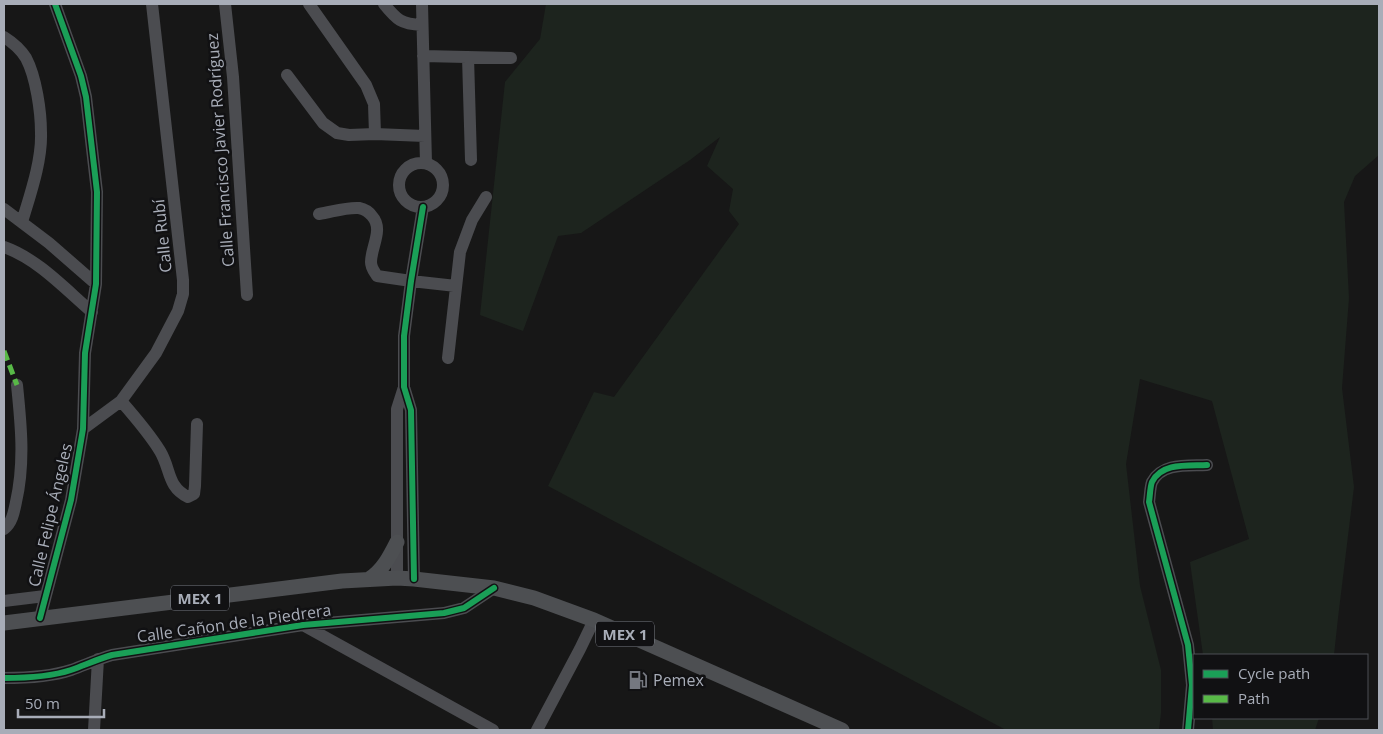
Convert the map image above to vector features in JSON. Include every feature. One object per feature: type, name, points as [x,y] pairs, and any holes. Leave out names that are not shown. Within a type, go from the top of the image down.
[{"type":"main road","points":[[369,579],[386,563],[397,542]]},
{"type":"main road","name":"MEX 1","points":[[4,623],[369,579],[414,579],[494,588],[534,598],[594,620],[842,730]]},
{"type":"street","name":"Calle Felipe Ángeles","points":[[40,618],[71,500],[83,429],[85,353],[96,284],[98,192],[86,97],[82,76],[55,4]]},
{"type":"street","name":"Calle Rubí","points":[[83,429],[121,401],[129,392],[156,353],[178,311],[183,294],[152,4]]},
{"type":"street","name":"Calle Francisco Javier Rodríguez","points":[[225,4],[233,77],[247,295]]},
{"type":"street","points":[[309,4],[366,85],[374,104],[374,134]]},
{"type":"street","points":[[384,4],[395,17],[407,24],[422,25]]},
{"type":"street","points":[[422,4],[426,163]]},
{"type":"street","points":[[4,37],[12,42],[26,58],[35,82],[41,125],[37,166],[22,222]]},
{"type":"street","points":[[423,56],[511,58]]},
{"type":"street","points":[[468,57],[471,160]]},
{"type":"street","points":[[287,75],[323,123],[337,133],[349,135],[425,136]]},
{"type":"street","points":[[426,163],[437,169],[441,174],[443,186],[439,198],[423,207],[416,206],[406,200],[402,195],[399,183],[404,171],[408,167],[414,164],[426,163]]},
{"type":"street","points":[[448,358],[460,252],[472,220],[486,197]]},
{"type":"street","points":[[397,578],[398,409],[404,387],[404,336],[410,281],[423,207]]},
{"type":"street","points":[[320,214],[350,208],[361,208],[370,213],[377,221],[377,236],[371,260],[372,269],[377,276],[456,286]]},
{"type":"street","points":[[4,209],[96,284]]},
{"type":"street","points":[[4,247],[15,251],[38,266],[92,312]]},
{"type":"street","points":[[4,529],[13,516],[22,462],[17,384]]},
{"type":"street","points":[[404,387],[411,410],[414,579]]},
{"type":"street","points":[[121,401],[146,429],[162,453],[175,488],[181,494],[188,497],[194,494],[195,486],[196,424]]},
{"type":"street","points":[[397,464],[412,463]]},
{"type":"street","points":[[1188,730],[1192,685],[1188,645],[1149,502],[1152,483],[1161,470],[1177,466],[1207,465]]},
{"type":"street","name":"Calle Cañon de la Piedrera","points":[[4,678],[45,676],[70,670],[98,658],[112,655],[303,625],[444,613],[464,608],[494,588]]},
{"type":"street","points":[[4,601],[45,596]]},
{"type":"street","points":[[537,730],[594,620]]},
{"type":"street","name":"Calle Cañon de la Piedrera","points":[[303,625],[493,730]]},
{"type":"street","points":[[94,730],[98,658]]},
{"type":"shaded area","points":[[546,4],[1379,4],[1379,155],[1355,176],[1344,202],[1349,298],[1342,388],[1354,487],[1334,654],[1203,654],[1190,562],[1249,539],[1212,401],[1140,379],[1126,464],[1140,586],[1161,670],[1159,730],[1006,730],[548,486],[594,392],[614,397],[739,224],[729,211],[733,189],[707,166],[720,137],[690,160],[581,233],[558,236],[523,331],[480,315],[505,82],[540,39]]},
{"type":"shaded area","points":[[1212,719],[1319,719],[1315,730],[1213,730]]},
{"type":"marked path","points":[[4,351],[17,385]]},
{"type":"cycle path","points":[[40,618],[71,500],[83,429],[85,353],[96,284],[97,192],[86,97],[81,76],[55,4]]},
{"type":"cycle path","points":[[414,579],[411,410],[404,387],[404,336],[423,207]]},
{"type":"cycle path","points":[[1188,730],[1192,685],[1188,645],[1149,502],[1152,482],[1162,471],[1176,466],[1207,465]]},
{"type":"cycle path","points":[[4,678],[55,674],[112,655],[303,625],[444,613],[464,608],[494,588]]},
{"type":"place","name":"Pemex","points":[[638,680]]}]
